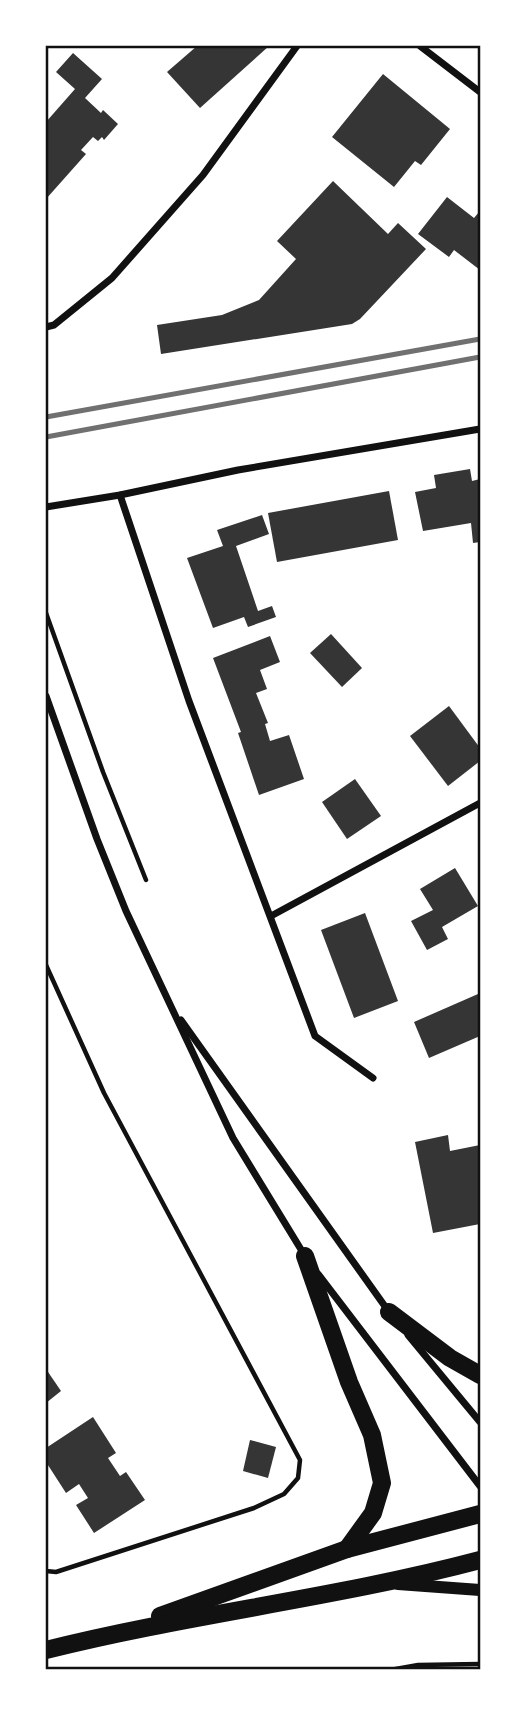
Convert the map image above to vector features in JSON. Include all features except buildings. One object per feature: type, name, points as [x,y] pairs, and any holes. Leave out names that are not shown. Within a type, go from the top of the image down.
[{"type":"main road","points":[[305,1256],[349,1382],[372,1435],[382,1483],[373,1513],[347,1549]]},
{"type":"main road","points":[[389,1312],[450,1358],[481,1375]]},
{"type":"main road","points":[[113,1633],[347,1549],[481,1514]]},
{"type":"main road","points":[[46,1650],[113,1633],[377,1583],[481,1560]]},
{"type":"street","points":[[46,327],[54,325],[112,278],[203,175],[297,46]]},
{"type":"street","points":[[420,46],[481,92]]},
{"type":"street","points":[[46,507],[120,495],[239,470],[481,429]]},
{"type":"street","points":[[120,495],[190,701],[315,1036],[373,1078]]},
{"type":"street","points":[[46,696],[126,911],[233,1138],[305,1256],[481,1486]]},
{"type":"street","points":[[271,916],[481,803]]},
{"type":"street","points":[[170,1005],[389,1312],[481,1422]]},
{"type":"street","points":[[377,1583],[481,1590]]},
{"type":"path","points":[[46,613],[103,772],[146,880]]},
{"type":"path","points":[[46,965],[104,1093],[300,1460],[298,1478],[284,1494],[254,1508],[56,1572],[46,1571]]},
{"type":"path","points":[[390,1670],[418,1665],[481,1664]]},
{"type":"railway","points":[[46,417],[480,339]]},
{"type":"railway","points":[[46,437],[480,357]]}]
